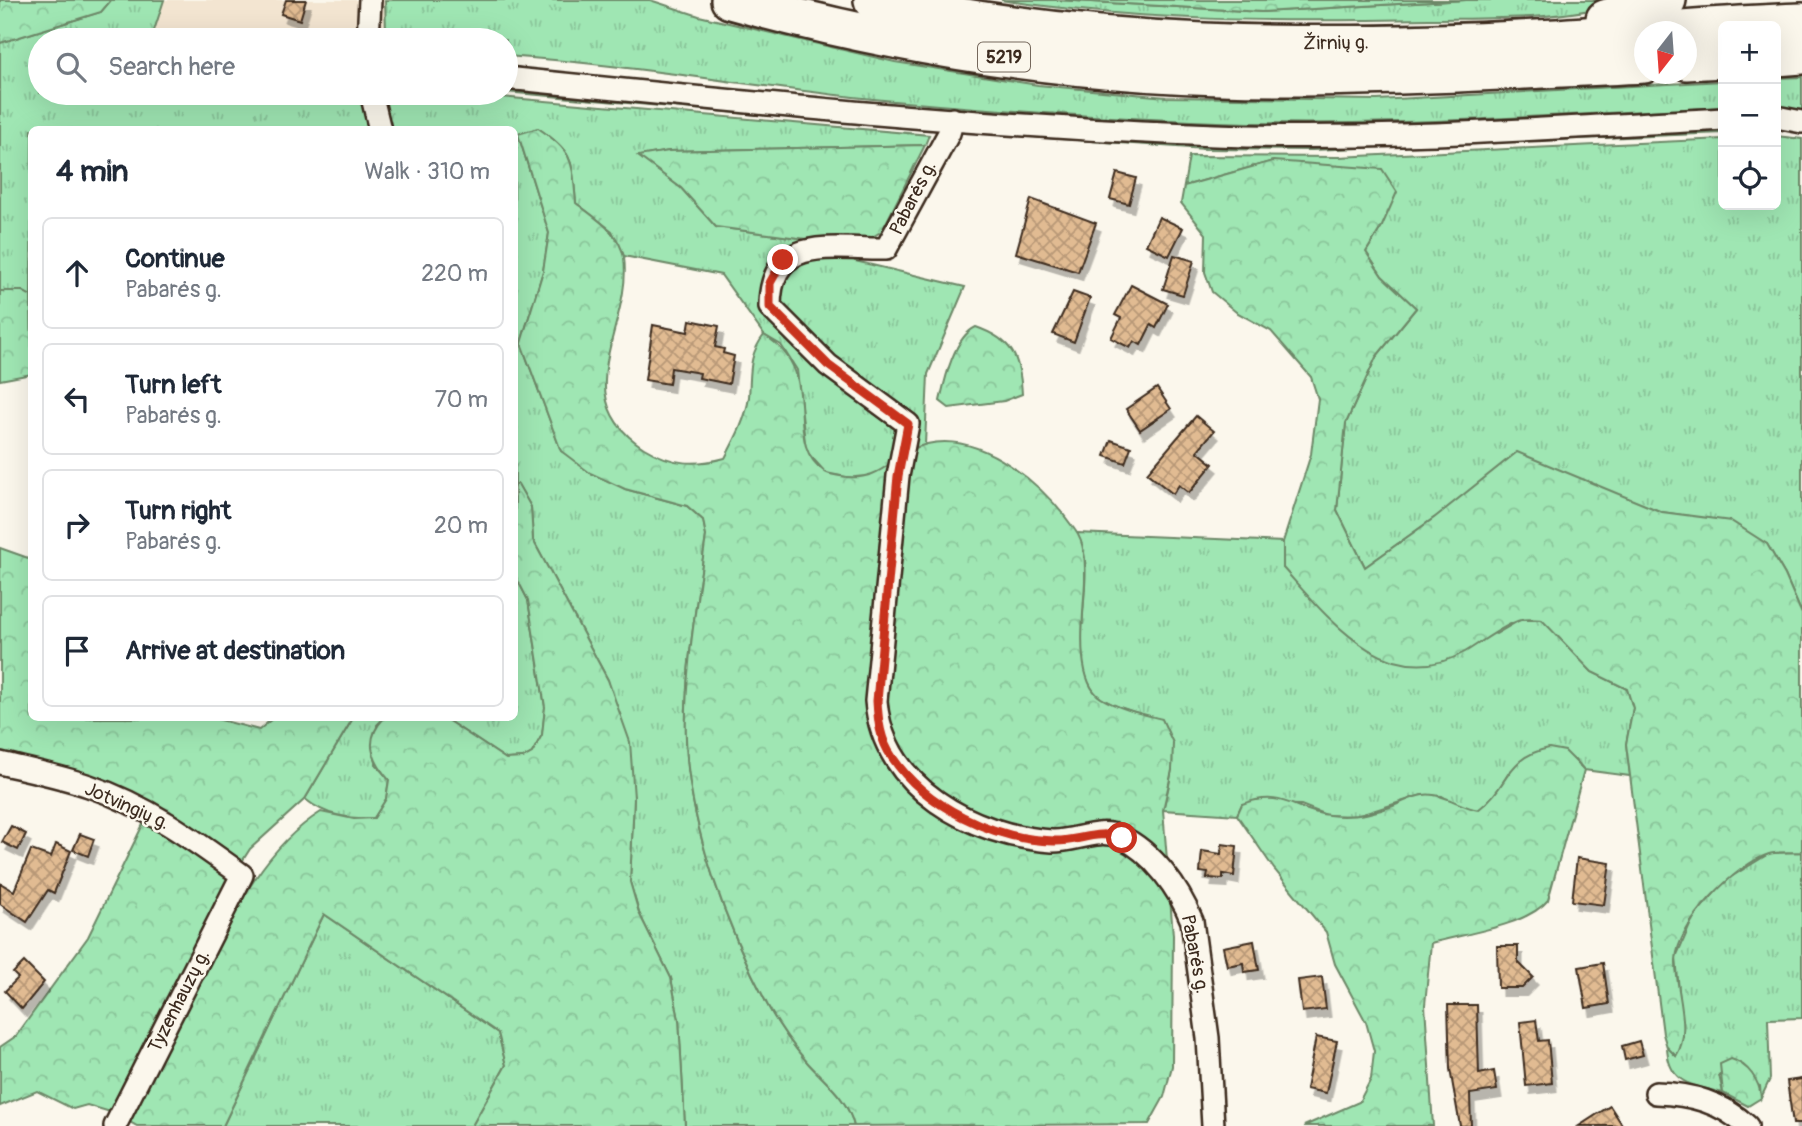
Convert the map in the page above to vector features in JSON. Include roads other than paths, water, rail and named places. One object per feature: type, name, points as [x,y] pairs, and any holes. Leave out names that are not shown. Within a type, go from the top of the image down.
[{"type":"highway","name":"Žirnių g.","points":[[730,0],[876,35],[975,53],[1155,71],[1283,77],[1634,64]]},
{"type":"highway","name":"Žirnių g.","points":[[874,0],[1044,29],[1157,39],[1283,44],[1538,39],[1802,22]]},
{"type":"highway","points":[[1538,39],[1667,0]]},
{"type":"highway","points":[[1781,57],[1802,55]]},
{"type":"highway","points":[[1697,61],[1718,60]]},
{"type":"street","points":[[369,28],[370,0]]},
{"type":"street","points":[[518,79],[953,118],[1215,135],[1400,135],[1718,119]]},
{"type":"street","points":[[375,105],[379,126]]},
{"type":"street","name":"Pabarės g.","points":[[953,118],[949,133],[886,249],[803,250],[783,260],[770,283],[770,307],[828,365],[908,424],[898,476],[877,701],[878,726],[891,755],[917,786],[945,807],[985,825],[1022,837],[1055,841],[1107,832],[1122,838],[1156,864],[1185,905],[1192,921],[1208,1038],[1213,1126]]},
{"type":"street","points":[[1781,118],[1802,122]]},
{"type":"street","name":"Jotvingių g.","points":[[0,763],[89,786],[118,798],[179,830],[242,875]]},
{"type":"street","name":"Tyzenhauzų g.","points":[[116,1126],[242,875]]},
{"type":"street","points":[[1656,1093],[1678,1094],[1716,1104],[1729,1109],[1747,1126]]}]
